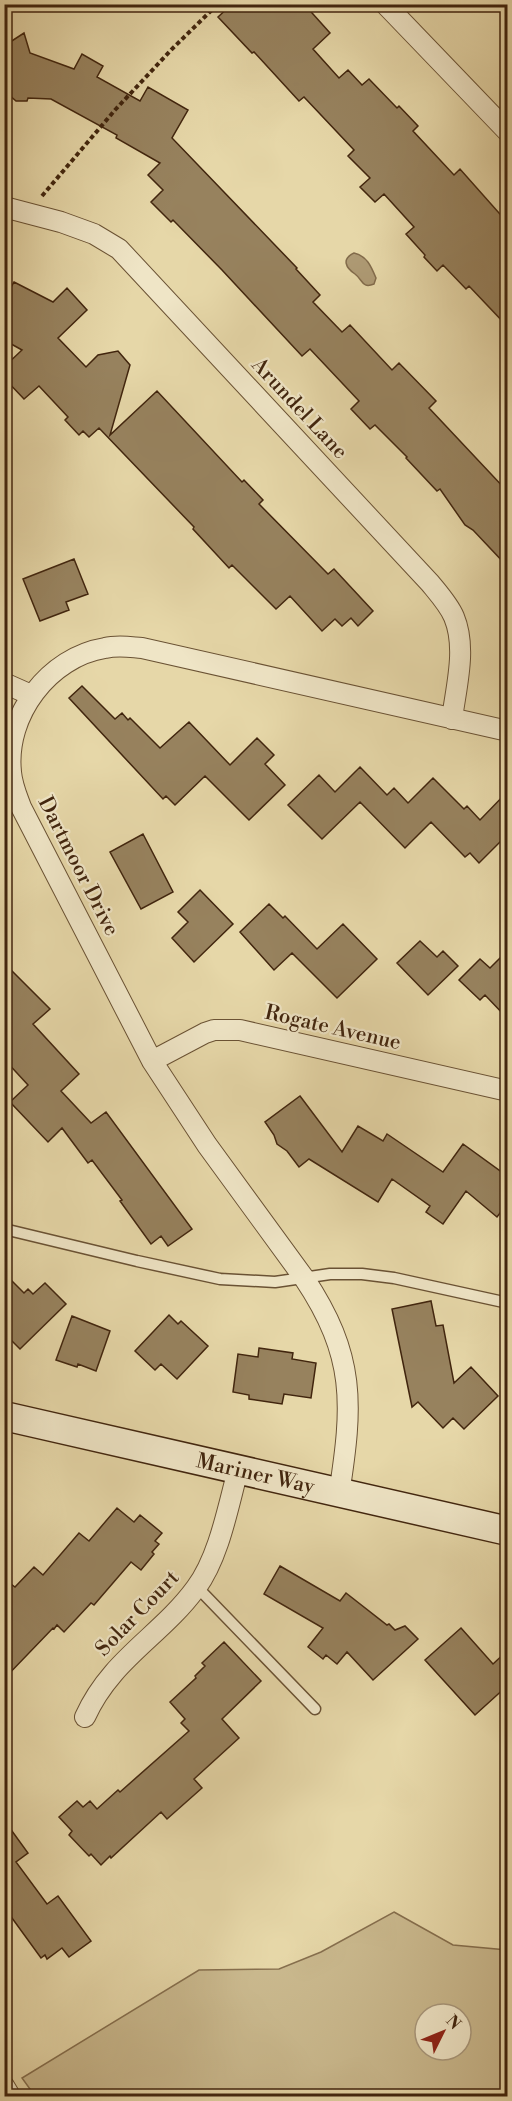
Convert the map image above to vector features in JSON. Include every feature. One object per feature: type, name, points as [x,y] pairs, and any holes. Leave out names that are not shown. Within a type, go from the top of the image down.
[{"type":"main road","name":"Mariner Way","points":[[4,1416],[507,1531]]},
{"type":"street","points":[[385,4],[506,124]]},
{"type":"street","name":"Arundel Lane","points":[[4,207],[61,222],[94,234],[119,249],[430,583],[454,616],[459,634],[460,649],[452,719]]},
{"type":"street","name":"Dartmoor Drive","points":[[339,1494],[348,1437],[349,1409],[346,1375],[339,1344],[304,1278],[207,1145],[153,1061],[21,807],[10,771],[14,735],[32,695],[43,681],[73,659],[104,648],[122,646],[142,648],[507,731]]},
{"type":"street","points":[[4,683],[32,695]]},
{"type":"street","name":"Rogate Avenue","points":[[153,1061],[205,1033],[214,1030],[240,1030],[507,1091]]},
{"type":"street","name":"Solar Court","points":[[85,1717],[97,1694],[114,1670],[198,1587],[211,1560],[238,1470]]},
{"type":"street","points":[[4,2086],[10,2097]]},
{"type":"lane","points":[[4,1229],[129,1260],[220,1279],[275,1282],[330,1274],[362,1274],[394,1278],[507,1303]]},
{"type":"lane","points":[[198,1587],[315,1709]]},
{"type":"path","points":[[50,187],[131,93],[218,4]]},
{"type":"shaded area","points":[[354,253],[362,256],[370,266],[376,278],[374,284],[365,285],[347,266],[347,258]]},
{"type":"shaded area","points":[[394,1912],[453,1945],[507,1950],[507,2096],[35,2096],[22,2078],[199,1970],[279,1969],[321,1952]]},
{"type":"building","points":[[232,4],[304,4],[330,33],[313,49],[339,78],[348,70],[362,85],[369,79],[418,126],[413,131],[454,175],[460,169],[507,222],[507,326],[469,286],[466,289],[443,265],[437,271],[406,234],[414,227],[384,194],[375,202],[360,187],[370,178],[348,156],[354,150],[304,97],[299,101],[218,17]]},
{"type":"building","points":[[24,33],[30,53],[74,69],[82,54],[103,66],[97,77],[140,101],[148,87],[188,110],[172,138],[297,268],[320,295],[313,302],[342,332],[350,325],[392,370],[399,363],[436,401],[429,408],[507,491],[507,566],[473,530],[465,525],[440,489],[437,491],[375,425],[370,429],[351,409],[359,401],[310,349],[302,356],[173,220],[171,222],[151,202],[163,190],[148,175],[160,163],[116,138],[117,135],[51,99],[28,98],[27,101],[16,101],[8,94],[9,87],[4,82],[4,46]]},
{"type":"building","points":[[14,282],[53,302],[67,288],[87,310],[58,338],[86,367],[98,355],[118,351],[130,365],[110,435],[157,391],[242,482],[244,480],[263,500],[259,504],[328,574],[334,569],[373,611],[358,626],[351,618],[342,626],[335,619],[322,631],[290,596],[276,609],[232,565],[229,568],[193,529],[194,527],[99,428],[89,437],[83,431],[79,435],[65,420],[68,417],[39,386],[24,399],[4,378],[4,367],[22,350],[4,340],[4,300]]},
{"type":"building","points":[[74,559],[88,594],[66,602],[69,610],[40,621],[23,579]]},
{"type":"building","points":[[82,686],[115,719],[122,713],[128,720],[130,718],[160,748],[189,722],[230,765],[257,738],[274,755],[265,764],[285,785],[249,820],[205,776],[175,805],[166,796],[163,799],[69,698]]},
{"type":"building","points":[[360,767],[387,795],[394,788],[408,803],[433,778],[464,809],[467,806],[480,820],[507,792],[507,835],[479,863],[470,853],[465,857],[431,822],[405,848],[360,802],[322,839],[288,805],[319,775],[335,792]]},
{"type":"building","points":[[143,834],[173,892],[141,909],[110,852]]},
{"type":"building","points":[[200,890],[233,924],[194,962],[172,938],[188,922],[178,912]]},
{"type":"building","points":[[269,904],[283,918],[285,916],[317,949],[343,924],[377,959],[337,998],[292,953],[274,970],[240,932]]},
{"type":"building","points":[[420,941],[437,957],[443,951],[458,966],[428,995],[397,963]]},
{"type":"building","points":[[507,951],[507,1018],[485,995],[480,1000],[459,980],[480,959],[490,968]]},
{"type":"building","points":[[4,963],[50,1009],[33,1024],[79,1074],[61,1091],[91,1123],[106,1112],[192,1229],[168,1246],[161,1236],[151,1244],[92,1160],[88,1163],[62,1128],[48,1142],[10,1102],[28,1085],[4,1059]]},
{"type":"building","points":[[300,1096],[342,1152],[358,1126],[383,1141],[387,1134],[443,1172],[463,1144],[507,1176],[507,1204],[497,1217],[466,1191],[443,1224],[426,1212],[430,1206],[392,1179],[378,1202],[309,1159],[299,1167],[287,1151],[277,1144],[265,1122]]},
{"type":"building","points":[[4,1273],[24,1293],[28,1289],[33,1294],[45,1283],[66,1304],[20,1349],[4,1333]]},
{"type":"building","points":[[431,1301],[436,1326],[443,1325],[454,1383],[471,1367],[498,1396],[464,1429],[453,1418],[443,1428],[418,1402],[412,1407],[392,1309]]},
{"type":"building","points":[[169,1315],[178,1324],[181,1321],[208,1346],[177,1379],[161,1364],[155,1370],[135,1351]]},
{"type":"building","points":[[72,1316],[110,1331],[96,1371],[78,1364],[77,1367],[56,1360]]},
{"type":"building","points":[[259,1348],[293,1353],[292,1359],[316,1363],[311,1398],[284,1394],[282,1404],[249,1399],[249,1395],[233,1392],[238,1354],[258,1357]]},
{"type":"building","points":[[117,1508],[134,1522],[140,1515],[162,1533],[155,1541],[159,1544],[152,1552],[154,1554],[141,1570],[131,1562],[94,1605],[91,1603],[64,1632],[57,1625],[53,1628],[4,1679],[4,1579],[15,1587],[34,1567],[43,1575],[79,1533],[89,1541]]},
{"type":"building","points":[[280,1566],[340,1601],[346,1593],[387,1625],[389,1624],[395,1630],[405,1626],[418,1639],[373,1680],[347,1652],[337,1664],[326,1655],[323,1659],[308,1647],[323,1628],[264,1594]]},
{"type":"building","points":[[461,1628],[493,1664],[507,1651],[507,1686],[475,1715],[425,1660]]},
{"type":"building","points":[[224,1642],[261,1681],[222,1719],[239,1738],[194,1779],[202,1788],[167,1819],[161,1812],[101,1865],[69,1835],[72,1831],[59,1817],[77,1801],[83,1807],[90,1801],[97,1809],[118,1790],[120,1792],[189,1731],[181,1723],[185,1719],[170,1702],[196,1678],[195,1676],[205,1666],[202,1663]]},
{"type":"building","points":[[4,1820],[28,1853],[16,1862],[47,1904],[58,1896],[91,1941],[69,1957],[62,1948],[47,1959],[45,1955],[41,1958],[4,1907]]}]
